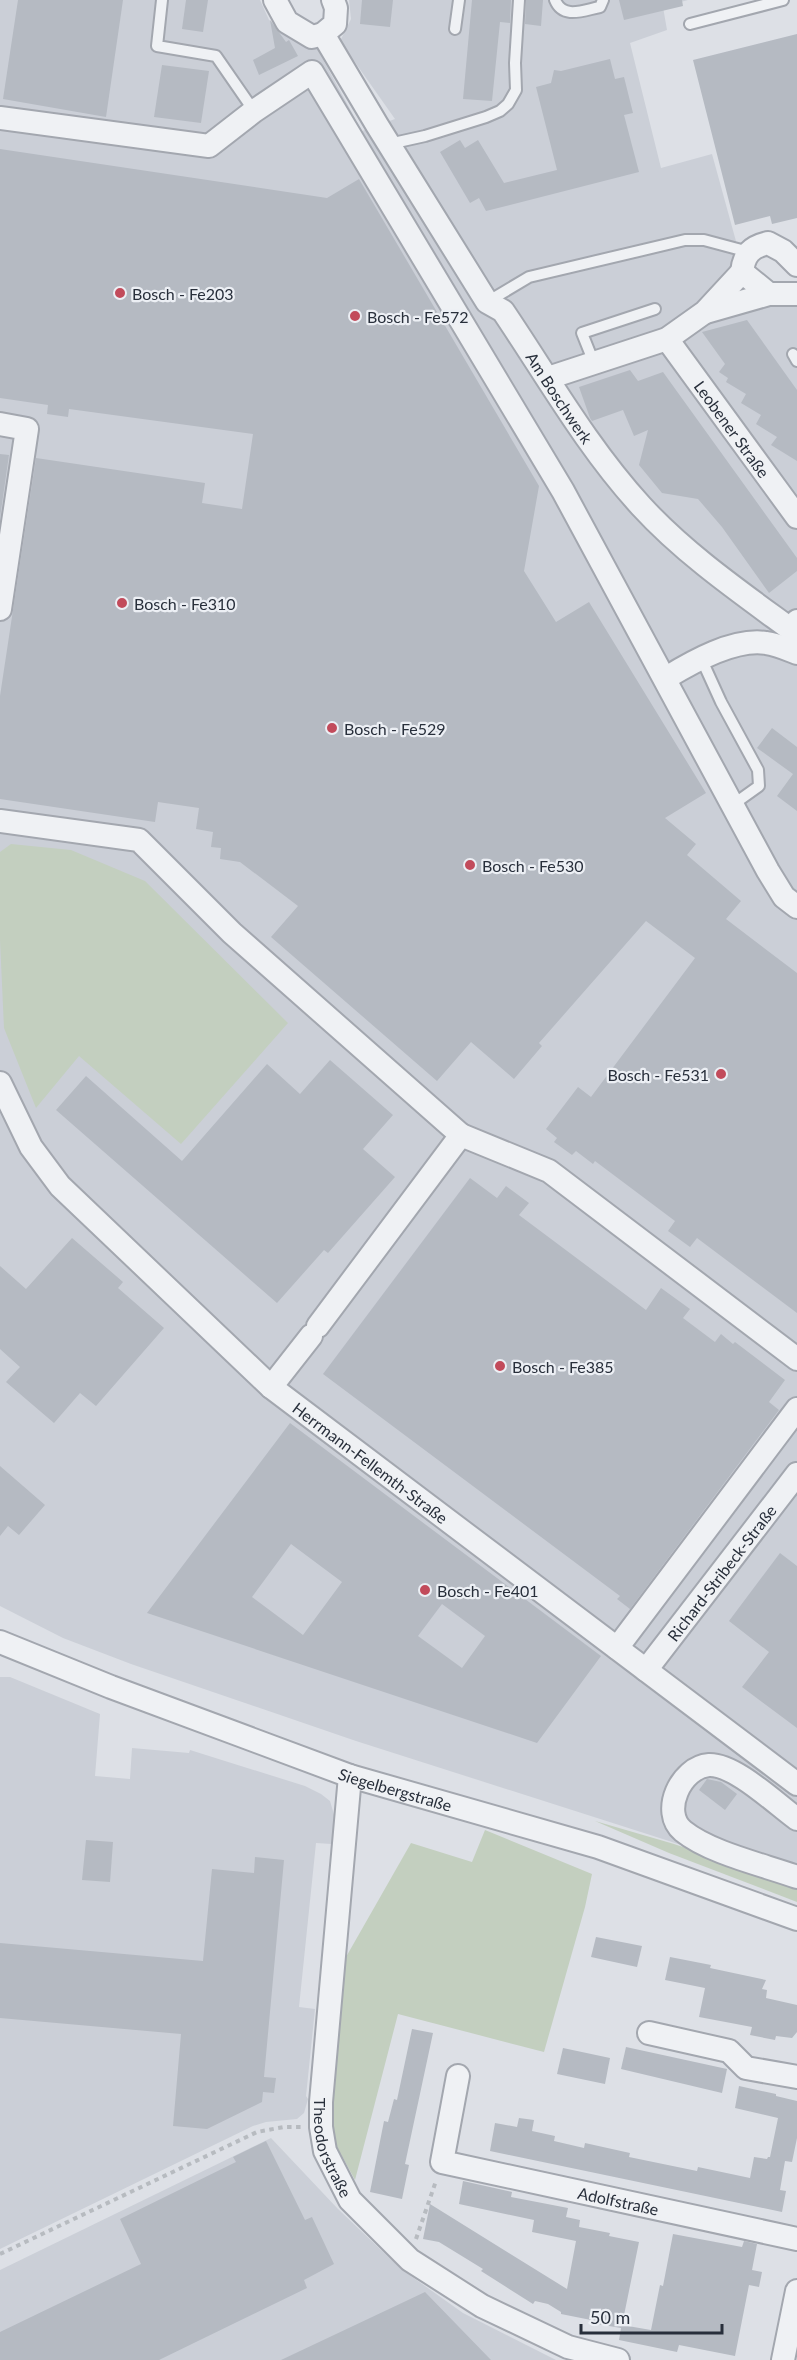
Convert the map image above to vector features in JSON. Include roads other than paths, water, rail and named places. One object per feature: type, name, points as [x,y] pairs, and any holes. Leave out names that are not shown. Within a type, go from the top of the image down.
[{"type":"street","points":[[275,0],[287,22],[312,38],[323,34],[335,24],[336,8],[333,0]]},
{"type":"street","name":"Am Boschwerk","points":[[323,34],[487,302],[503,311],[614,476],[688,552],[796,635]]},
{"type":"street","points":[[0,118],[209,146],[254,111],[312,72],[563,491],[666,678],[731,806],[783,897],[797,908]]},
{"type":"street","points":[[549,378],[667,339],[705,312],[746,262],[753,247],[768,243],[783,251],[797,265]]},
{"type":"street","points":[[746,262],[769,294]]},
{"type":"street","points":[[705,312],[769,294],[797,294]]},
{"type":"street","name":"Leobener Straße","points":[[667,339],[797,517]]},
{"type":"street","points":[[0,424],[27,429],[0,609]]},
{"type":"street","points":[[666,678],[700,658],[737,645],[796,635]]},
{"type":"street","points":[[0,821],[139,840],[232,933],[461,1135],[549,1171],[797,1359]]},
{"type":"street","name":"Herrmann-Fellemth-Straße","points":[[0,1083],[31,1147],[60,1186],[272,1387],[797,1784]]},
{"type":"street","points":[[272,1387],[461,1135]]},
{"type":"street","points":[[617,1648],[797,1409]]},
{"type":"street","name":"Richard-Stribeck-Straße","points":[[646,1670],[797,1474]]},
{"type":"street","name":"Siegelbergstraße","points":[[0,1642],[111,1687],[350,1776],[598,1847],[797,1919]]},
{"type":"street","points":[[797,1820],[732,1770],[708,1765],[690,1773],[676,1792],[673,1811],[681,1829],[700,1843],[797,1877]]},
{"type":"street","name":"Theodorstraße","points":[[350,1776],[321,2127],[325,2151],[350,2200],[410,2260],[482,2306],[568,2347],[618,2360]]},
{"type":"street","points":[[649,2033],[729,2051],[746,2068],[797,2078]]},
{"type":"street","name":"Adolfstraße","points":[[458,2076],[442,2162],[797,2239]]},
{"type":"street","points":[[783,2360],[797,2290]]},
{"type":"lane","points":[[162,0],[157,46],[216,56],[254,111]]},
{"type":"lane","points":[[455,30],[459,0]]},
{"type":"lane","points":[[383,135],[425,136],[486,117],[500,111],[508,104],[516,90],[519,0]]},
{"type":"lane","points":[[555,0],[557,6],[564,12],[575,13],[600,7],[603,0]]},
{"type":"lane","points":[[690,24],[783,0]]},
{"type":"lane","points":[[487,302],[529,277],[685,240],[704,240],[746,262]]},
{"type":"lane","points":[[594,363],[582,333],[655,309]]},
{"type":"lane","points":[[700,658],[758,770],[759,786],[731,806]]},
{"type":"place","name":"Bosch - Fe203","points":[[120,293]]},
{"type":"place","name":"Bosch - Fe572","points":[[355,316]]},
{"type":"place","name":"Bosch - Fe310","points":[[122,603]]},
{"type":"place","name":"Bosch - Fe529","points":[[332,728]]},
{"type":"place","name":"Bosch - Fe530","points":[[470,865]]},
{"type":"place","name":"Bosch - Fe531","points":[[721,1074]]},
{"type":"place","name":"Bosch - Fe385","points":[[500,1366]]},
{"type":"place","name":"Bosch - Fe401","points":[[425,1590]]}]
